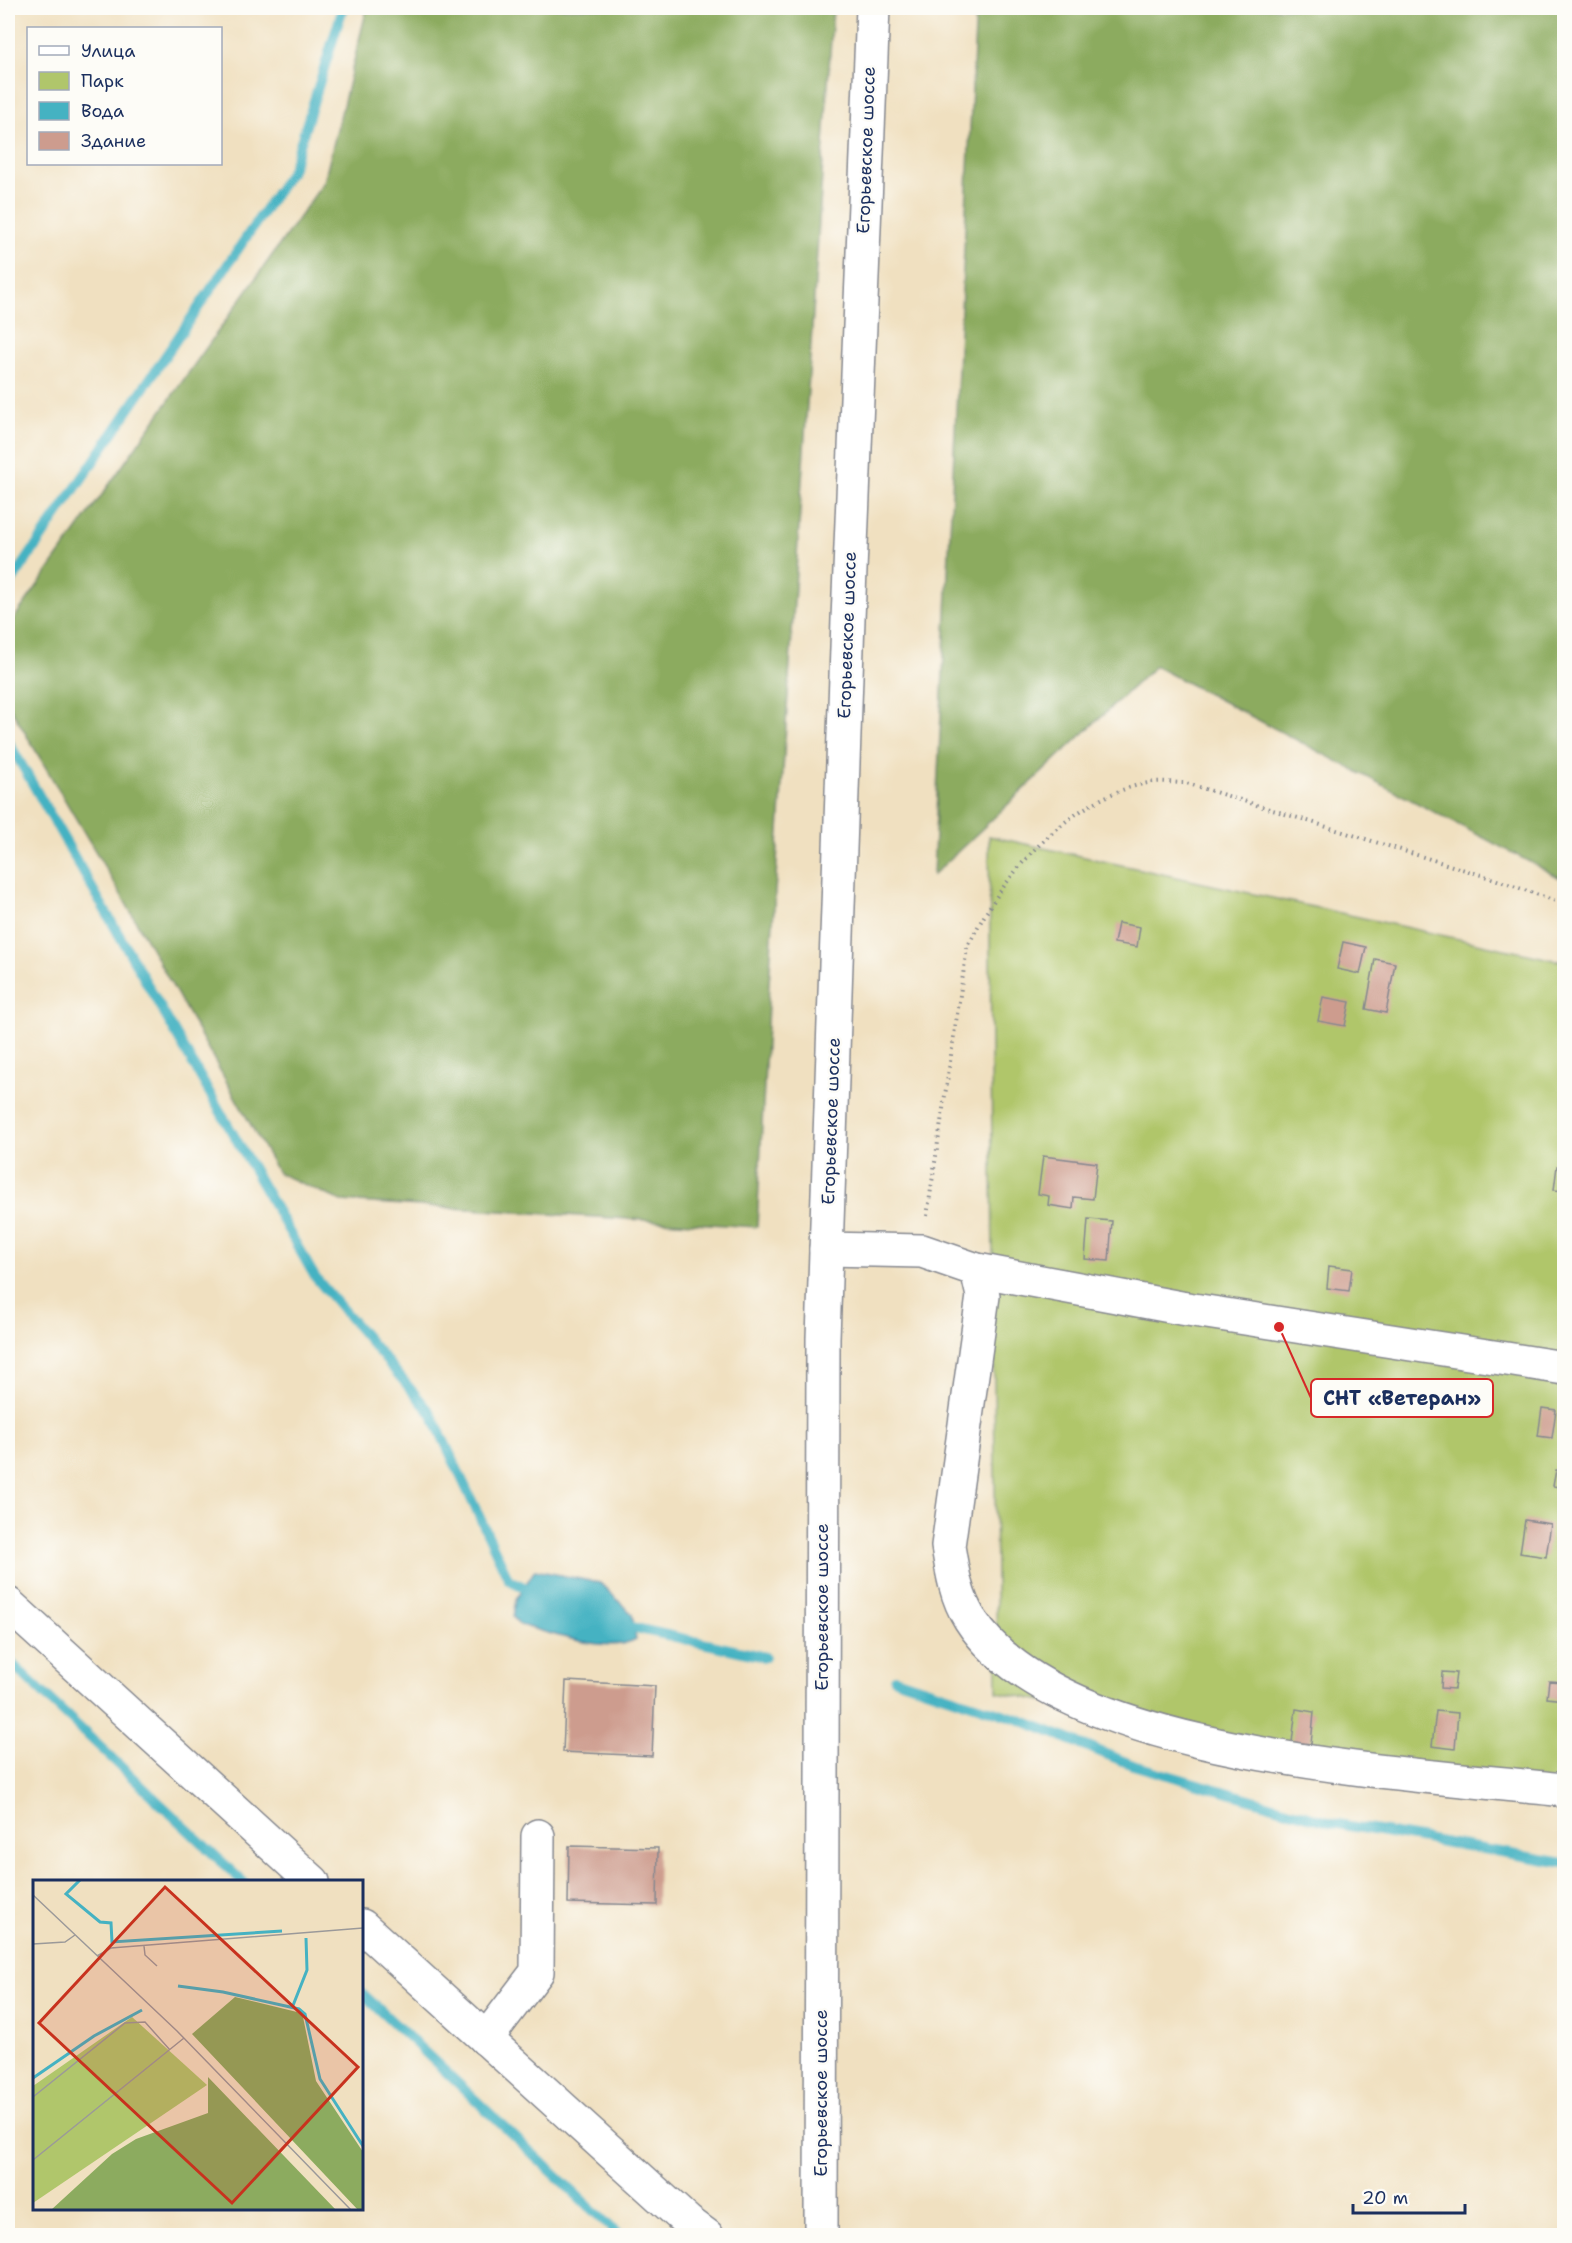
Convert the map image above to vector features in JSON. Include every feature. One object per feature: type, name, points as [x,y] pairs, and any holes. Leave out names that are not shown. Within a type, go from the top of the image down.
[{"type":"main road","name":"Егорьевское шоссе","points":[[821,2235],[823,1350],[847,631],[873,8]]},
{"type":"main road","points":[[826,1249],[922,1251],[977,1270],[1181,1308],[1564,1368]]},
{"type":"main road","points":[[977,1270],[983,1296],[948,1546],[958,1594],[969,1619],[992,1645],[1026,1674],[1077,1703],[1162,1733],[1252,1752],[1359,1767],[1564,1790]]},
{"type":"main road","points":[[8,1604],[312,1880]]},
{"type":"main road","points":[[486,2039],[537,1972],[538,1836]]},
{"type":"main road","points":[[363,1927],[688,2222],[706,2235]]},
{"type":"path","points":[[922,1251],[967,948],[982,916],[1025,860],[1055,830],[1089,806],[1123,791],[1154,782],[1186,783],[1494,879],[1564,904]]},
{"type":"green space","points":[[367,8],[833,8],[769,984],[757,1227],[341,1201],[278,1173],[120,893],[8,704],[8,627],[324,182]]},
{"type":"green space","points":[[976,8],[1564,8],[1564,880],[1155,666],[933,875]]},
{"type":"green space","points":[[989,836],[1564,962],[1564,1801],[997,1692]]},
{"type":"water","points":[[535,1570],[600,1583],[632,1614],[636,1639],[610,1645],[595,1644],[520,1625],[513,1617],[516,1599]]},
{"type":"building","points":[[1118,923],[1140,927],[1137,947],[1114,943]]},
{"type":"building","points":[[1343,942],[1366,947],[1360,974],[1337,969]]},
{"type":"building","points":[[1375,959],[1395,963],[1386,1013],[1366,1009]]},
{"type":"building","points":[[1323,997],[1350,1002],[1345,1026],[1318,1021]]},
{"type":"building","points":[[1043,1156],[1097,1163],[1093,1199],[1074,1197],[1073,1209],[1048,1205],[1049,1196],[1038,1194]]},
{"type":"building","points":[[1557,1166],[1564,1168],[1564,1191],[1554,1190]]},
{"type":"building","points":[[1088,1219],[1112,1221],[1109,1261],[1085,1259]]},
{"type":"building","points":[[1329,1266],[1352,1269],[1349,1291],[1327,1288]]},
{"type":"building","points":[[1542,1408],[1556,1410],[1552,1438],[1538,1436]]},
{"type":"building","points":[[1556,1470],[1564,1471],[1564,1488],[1553,1486]]},
{"type":"building","points":[[1525,1520],[1551,1524],[1546,1557],[1520,1553]]},
{"type":"building","points":[[1442,1672],[1456,1673],[1454,1689],[1441,1688]]},
{"type":"building","points":[[566,1681],[655,1686],[652,1756],[563,1752]]},
{"type":"building","points":[[1549,1681],[1564,1682],[1564,1700],[1547,1698]]},
{"type":"building","points":[[1296,1709],[1314,1712],[1311,1744],[1292,1742]]},
{"type":"building","points":[[1436,1711],[1458,1713],[1455,1749],[1432,1746]]},
{"type":"building","points":[[569,1846],[658,1848],[657,1905],[568,1903]]},
{"type":"waterway","points":[[8,587],[292,170],[343,8]]},
{"type":"waterway","points":[[8,741],[315,1277],[431,1413],[509,1580],[535,1592]]},
{"type":"waterway","points":[[622,1625],[765,1657]]},
{"type":"waterway","points":[[8,1660],[241,1880]]},
{"type":"waterway","points":[[895,1679],[1018,1719],[1133,1765],[1332,1823],[1564,1863]]},
{"type":"waterway","points":[[363,1994],[620,2236]]},
{"type":"place","name":"СНТ «Ветеран»","points":[[1279,1327]]}]
